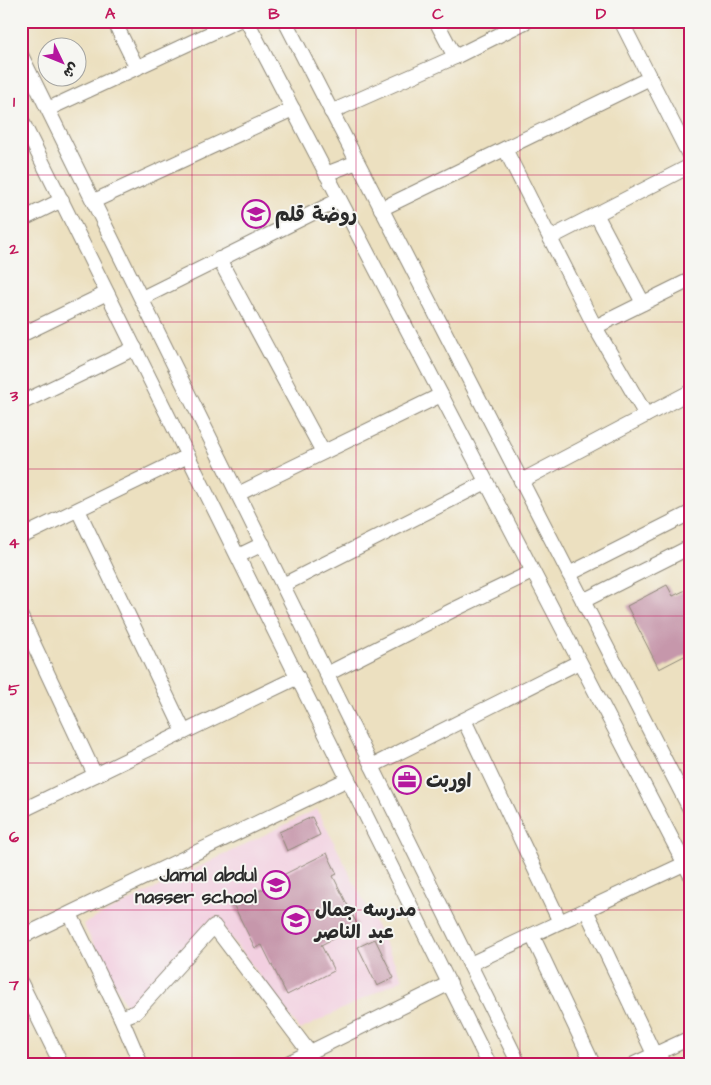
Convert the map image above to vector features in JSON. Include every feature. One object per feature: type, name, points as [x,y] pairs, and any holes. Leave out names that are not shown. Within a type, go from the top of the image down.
[{"type":"street","points":[[114,21],[137,68]]},
{"type":"street","points":[[48,109],[237,21]]},
{"type":"street","points":[[247,21],[687,869],[586,910],[470,964]]},
{"type":"street","points":[[284,21],[690,809]]},
{"type":"street","points":[[436,21],[454,57]]},
{"type":"street","points":[[332,112],[454,57],[508,25],[527,21]]},
{"type":"street","points":[[621,21],[690,157]]},
{"type":"street","points":[[21,55],[519,1064]]},
{"type":"street","points":[[381,209],[650,78]]},
{"type":"street","points":[[94,201],[293,109]]},
{"type":"street","points":[[21,119],[489,1064]]},
{"type":"street","points":[[506,149],[595,327],[646,415]]},
{"type":"street","points":[[326,174],[357,162]]},
{"type":"street","points":[[550,238],[690,166]]},
{"type":"street","points":[[21,220],[62,200]]},
{"type":"street","points":[[142,298],[340,200]]},
{"type":"street","points":[[596,214],[644,303]]},
{"type":"street","points":[[219,259],[323,452]]},
{"type":"street","points":[[595,327],[690,280]]},
{"type":"street","points":[[21,335],[107,293]]},
{"type":"street","points":[[21,403],[135,348]]},
{"type":"street","points":[[521,481],[690,392]]},
{"type":"street","points":[[238,494],[441,395]]},
{"type":"street","points":[[21,537],[188,456]]},
{"type":"street","points":[[283,585],[486,482]]},
{"type":"street","points":[[78,510],[184,732]]},
{"type":"street","points":[[569,574],[690,512]]},
{"type":"street","points":[[238,556],[263,544]]},
{"type":"street","points":[[583,601],[690,546]]},
{"type":"street","points":[[327,674],[532,572]]},
{"type":"street","points":[[21,617],[95,775]]},
{"type":"street","points":[[372,766],[579,662]]},
{"type":"street","points":[[21,811],[298,677]]},
{"type":"street","points":[[464,720],[560,922]]},
{"type":"street","points":[[21,937],[348,779]]},
{"type":"street","points":[[586,910],[659,1057]]},
{"type":"street","points":[[70,914],[121,1018],[139,1060]]},
{"type":"street","points":[[121,1018],[136,1012],[214,926],[309,1052]]},
{"type":"street","points":[[532,935],[593,1064]]},
{"type":"street","points":[[21,983],[61,1064]]},
{"type":"street","points":[[286,1064],[450,983]]},
{"type":"street","points":[[634,1064],[659,1057],[690,1038]]},
{"type":"shaded area","name":"مدرسه جمال عبد الناصر","points":[[317,809],[403,979],[300,1030],[215,917],[129,1011],[83,924]]},
{"type":"building","points":[[667,585],[673,596],[690,588],[690,653],[659,669],[627,606]]},
{"type":"building","points":[[312,817],[320,835],[287,851],[279,832]]},
{"type":"building","points":[[327,853],[337,874],[333,876],[358,926],[321,945],[334,971],[287,995],[262,945],[255,948],[233,904],[283,879],[281,876]]},
{"type":"building","points":[[375,939],[394,978],[377,986],[358,947]]},
{"type":"place","name":"روضة قلم","points":[[256,214]]},
{"type":"place","name":"اوربت","points":[[407,780]]},
{"type":"place","name":"Jamal abdul nasser school","points":[[276,885]]},
{"type":"place","name":"مدرسه جمال عبد الناصر","points":[[296,920]]}]
